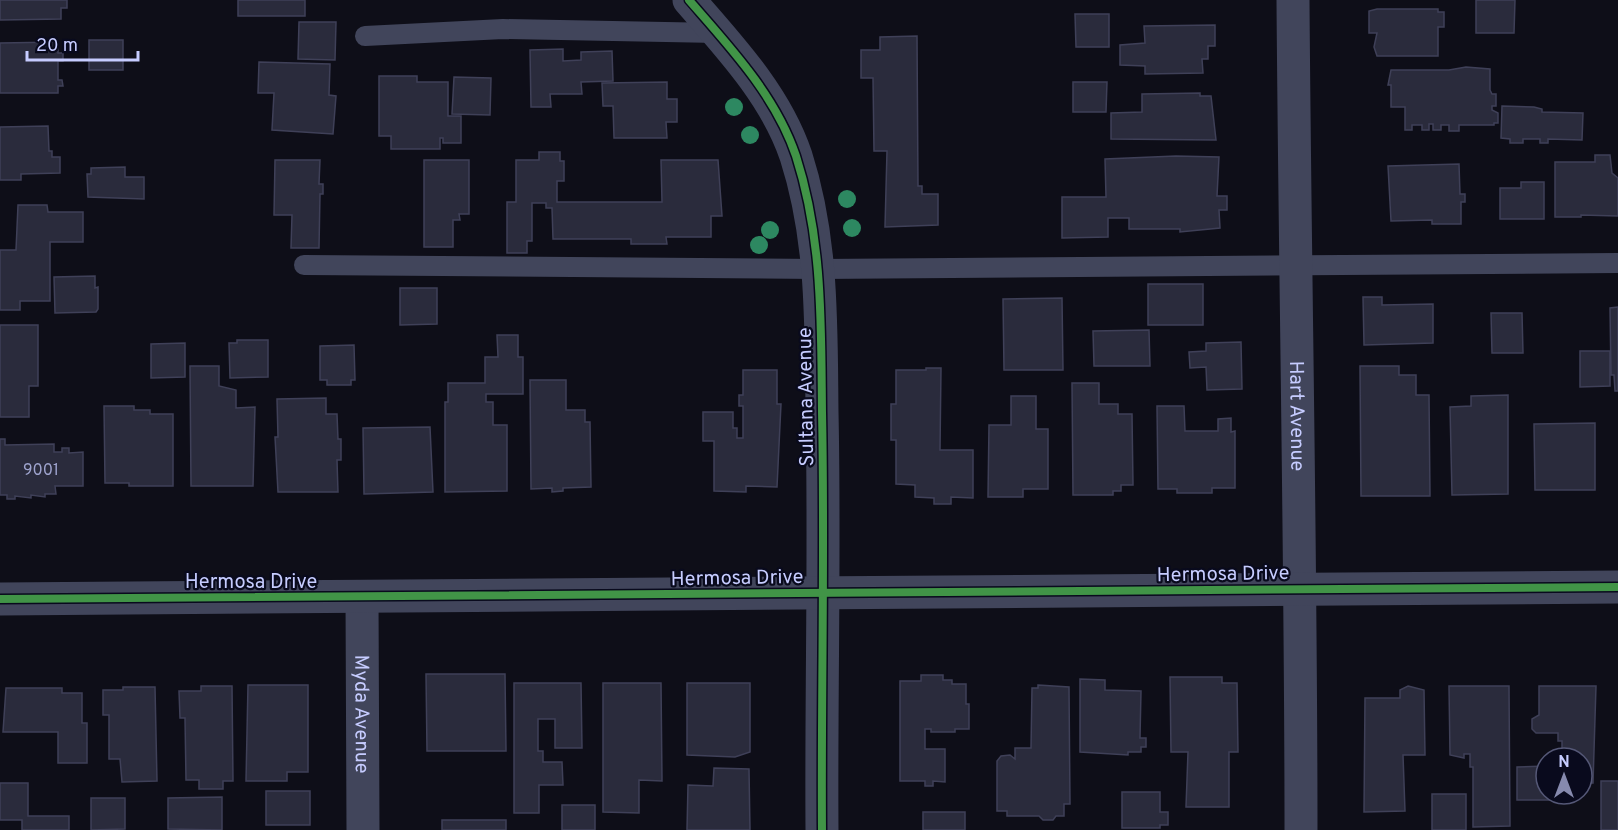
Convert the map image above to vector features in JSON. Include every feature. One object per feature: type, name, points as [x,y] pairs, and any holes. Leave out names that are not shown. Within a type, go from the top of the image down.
[{"type":"street","name":"Sultana Avenue","points":[[688,0],[718,33],[773,106],[795,154],[811,211],[819,269],[824,593],[821,630],[822,830]]},
{"type":"street","name":"Hart Avenue","points":[[1293,0],[1301,830]]},
{"type":"street","name":"Hermosa Drive","points":[[0,599],[1618,587]]},
{"type":"street","name":"Myda Avenue","points":[[362,597],[363,830]]},
{"type":"lane","points":[[365,36],[503,29],[718,33]]},
{"type":"lane","points":[[304,265],[819,269],[1618,262]]},
{"type":"building","points":[[0,0],[67,0],[67,8],[61,8],[61,19],[0,20]]},
{"type":"building","points":[[238,0],[305,0],[305,16],[238,16]]},
{"type":"building","points":[[1476,0],[1515,0],[1514,33],[1476,33]]},
{"type":"building","points":[[1438,9],[1438,12],[1444,12],[1444,27],[1438,27],[1438,56],[1377,56],[1374,47],[1377,33],[1369,33],[1369,11]]},
{"type":"building","points":[[1075,14],[1109,14],[1109,47],[1076,47]]},
{"type":"building","points":[[299,22],[336,22],[335,60],[298,59]]},
{"type":"building","points":[[1215,25],[1215,46],[1208,46],[1208,59],[1202,59],[1203,73],[1145,74],[1145,66],[1120,65],[1120,45],[1145,43],[1144,26]]},
{"type":"building","points":[[917,36],[918,186],[922,186],[922,194],[938,194],[938,225],[885,227],[887,151],[874,151],[873,78],[861,78],[861,50],[880,50],[880,37]]},
{"type":"building","points":[[89,40],[123,40],[123,70],[89,70]]},
{"type":"building","points":[[58,42],[58,53],[63,53],[63,61],[58,61],[58,80],[62,80],[63,86],[58,86],[58,93],[0,93],[0,43]]},
{"type":"building","points":[[563,49],[563,61],[581,60],[581,52],[612,51],[613,81],[581,82],[582,94],[550,94],[551,107],[531,107],[530,50]]},
{"type":"building","points":[[259,62],[330,64],[329,95],[336,96],[333,134],[272,130],[274,93],[258,93]]},
{"type":"building","points":[[1466,67],[1490,69],[1490,90],[1492,94],[1496,94],[1496,106],[1492,106],[1492,110],[1498,113],[1498,123],[1459,125],[1459,131],[1449,131],[1449,125],[1441,125],[1441,130],[1433,130],[1433,124],[1429,124],[1429,130],[1422,130],[1422,125],[1412,125],[1412,130],[1405,130],[1405,107],[1391,107],[1391,85],[1388,85],[1391,70],[1449,70]]},
{"type":"building","points":[[379,76],[417,76],[417,82],[448,82],[448,116],[461,116],[461,143],[443,143],[443,138],[440,138],[440,149],[391,149],[391,136],[379,136]]},
{"type":"building","points":[[454,77],[491,78],[490,115],[452,114]]},
{"type":"building","points":[[667,82],[667,99],[677,99],[677,122],[666,122],[667,138],[614,138],[613,106],[603,106],[602,83]]},
{"type":"building","points":[[1073,82],[1107,82],[1106,112],[1073,112]]},
{"type":"building","points":[[1200,93],[1200,96],[1211,96],[1216,140],[1111,139],[1111,113],[1142,112],[1142,94]]},
{"type":"building","points":[[1502,106],[1534,107],[1542,109],[1542,112],[1583,113],[1582,140],[1548,139],[1548,143],[1540,143],[1540,139],[1523,139],[1523,143],[1510,143],[1510,139],[1501,138]]},
{"type":"building","points":[[48,126],[49,151],[52,151],[52,157],[60,157],[60,173],[21,174],[21,180],[0,180],[0,127]]},
{"type":"building","points":[[539,152],[560,152],[560,161],[564,161],[564,181],[557,181],[557,202],[662,202],[661,160],[718,160],[722,216],[711,216],[711,237],[666,237],[667,244],[631,244],[631,239],[553,239],[552,208],[546,208],[546,203],[532,203],[532,241],[527,241],[527,253],[507,253],[507,202],[516,202],[516,160],[539,160]]},
{"type":"building","points":[[1595,155],[1610,155],[1612,173],[1618,178],[1618,216],[1555,217],[1555,162],[1595,162]]},
{"type":"building","points":[[1219,157],[1217,196],[1227,196],[1227,210],[1219,210],[1220,228],[1180,232],[1180,229],[1129,229],[1129,218],[1108,218],[1108,237],[1062,238],[1062,197],[1106,197],[1105,159]]},
{"type":"building","points":[[275,160],[320,160],[319,184],[323,184],[323,194],[320,194],[319,248],[291,248],[292,215],[274,215]]},
{"type":"building","points":[[424,160],[469,160],[469,214],[459,214],[460,220],[453,220],[453,247],[424,247]]},
{"type":"building","points":[[1459,164],[1460,194],[1465,194],[1465,202],[1461,202],[1461,224],[1432,224],[1432,220],[1391,221],[1388,166]]},
{"type":"building","points":[[125,167],[125,177],[144,177],[144,199],[88,197],[87,174],[91,174],[91,168]]},
{"type":"building","points":[[1521,182],[1544,182],[1544,219],[1500,219],[1500,188],[1521,188]]},
{"type":"building","points":[[18,205],[47,205],[48,212],[83,212],[83,242],[50,242],[50,301],[20,301],[20,310],[0,310],[0,250],[16,250]]},
{"type":"building","points":[[95,276],[95,288],[98,287],[96,312],[55,313],[54,277]]},
{"type":"building","points":[[1148,284],[1203,284],[1203,325],[1148,325]]},
{"type":"building","points":[[400,288],[437,288],[437,324],[400,325]]},
{"type":"building","points":[[1363,297],[1382,297],[1382,305],[1433,304],[1433,343],[1364,345]]},
{"type":"building","points":[[1062,298],[1063,370],[1004,370],[1003,299]]},
{"type":"building","points":[[1618,307],[1618,391],[1615,391],[1614,375],[1611,375],[1610,308]]},
{"type":"building","points":[[1491,313],[1522,313],[1523,353],[1492,353]]},
{"type":"building","points":[[0,325],[38,325],[38,386],[29,386],[29,417],[0,417]]},
{"type":"building","points":[[1149,330],[1150,366],[1094,366],[1093,331]]},
{"type":"building","points":[[497,335],[518,335],[518,357],[523,357],[523,394],[486,394],[486,402],[493,402],[493,425],[507,425],[507,491],[445,492],[445,402],[448,402],[448,383],[485,383],[485,357],[498,357]]},
{"type":"building","points":[[237,340],[268,340],[268,377],[230,378],[229,343],[237,343]]},
{"type":"building","points":[[1241,342],[1242,389],[1207,390],[1206,367],[1190,368],[1189,352],[1206,351],[1206,343]]},
{"type":"building","points":[[185,343],[185,377],[151,378],[151,344]]},
{"type":"building","points":[[354,345],[355,380],[351,380],[351,385],[327,385],[327,380],[320,380],[320,346]]},
{"type":"building","points":[[1580,351],[1610,351],[1610,386],[1580,387]]},
{"type":"building","points":[[190,366],[219,366],[219,386],[236,390],[236,408],[255,407],[253,486],[191,486]]},
{"type":"building","points":[[1360,366],[1399,366],[1399,375],[1416,375],[1416,395],[1429,395],[1430,496],[1361,496]]},
{"type":"building","points":[[926,368],[941,368],[940,450],[973,450],[973,498],[951,497],[951,504],[934,504],[934,498],[915,497],[915,485],[896,484],[896,440],[891,440],[891,404],[896,404],[896,370],[926,370]]},
{"type":"building","points":[[743,370],[777,370],[777,404],[781,404],[777,487],[746,486],[746,492],[714,491],[714,441],[703,441],[703,412],[733,412],[733,428],[737,428],[737,438],[743,438],[743,406],[739,406],[739,395],[743,395]]},
{"type":"building","points":[[530,380],[566,380],[566,410],[585,410],[585,422],[590,422],[591,487],[563,488],[563,491],[552,492],[552,488],[531,489]]},
{"type":"building","points":[[1072,383],[1099,383],[1099,404],[1118,404],[1118,414],[1132,414],[1133,485],[1121,485],[1121,491],[1113,491],[1113,495],[1073,495]]},
{"type":"building","points":[[1508,395],[1508,494],[1452,495],[1450,407],[1471,406],[1471,396]]},
{"type":"building","points":[[1011,396],[1036,396],[1036,429],[1048,429],[1048,489],[1023,489],[1023,497],[988,497],[989,425],[1011,425]]},
{"type":"building","points":[[326,398],[326,414],[337,414],[338,439],[341,439],[341,460],[337,460],[338,492],[278,492],[275,437],[278,437],[277,399]]},
{"type":"building","points":[[104,406],[134,406],[134,410],[150,410],[150,414],[173,414],[173,486],[129,486],[129,483],[105,483]]},
{"type":"building","points":[[1157,406],[1184,406],[1185,431],[1218,431],[1218,419],[1231,418],[1231,432],[1235,431],[1235,488],[1212,488],[1212,493],[1177,493],[1177,489],[1158,489]]},
{"type":"building","points":[[1595,423],[1595,490],[1535,490],[1534,424]]},
{"type":"building","points":[[430,427],[433,492],[364,494],[363,428]]},
{"type":"building","points":[[0,439],[5,439],[5,445],[54,444],[54,452],[62,452],[62,448],[69,448],[69,453],[83,452],[83,486],[55,486],[56,494],[45,494],[45,497],[31,495],[31,498],[15,496],[15,499],[7,499],[7,495],[0,495]]},
{"type":"building","points":[[426,674],[505,674],[506,751],[427,751]]},
{"type":"building","points":[[921,675],[943,675],[943,680],[952,680],[952,684],[966,684],[966,704],[969,704],[969,729],[955,729],[955,732],[931,732],[931,729],[925,729],[925,749],[945,749],[945,782],[933,781],[933,786],[925,786],[925,781],[900,781],[900,681],[921,681]]},
{"type":"building","points":[[1170,677],[1222,677],[1222,683],[1237,683],[1238,752],[1229,752],[1229,807],[1186,807],[1188,752],[1171,752]]},
{"type":"building","points":[[1080,679],[1105,680],[1105,690],[1141,691],[1140,738],[1146,738],[1146,747],[1141,747],[1141,752],[1128,752],[1128,755],[1080,752]]},
{"type":"building","points":[[514,683],[581,683],[582,748],[555,748],[555,719],[538,719],[538,751],[543,751],[543,762],[562,762],[563,785],[539,785],[539,813],[514,813]]},
{"type":"building","points":[[603,683],[661,683],[662,781],[639,780],[639,813],[603,812]]},
{"type":"building","points":[[687,683],[750,683],[750,752],[735,757],[687,755]]},
{"type":"building","points":[[248,685],[308,685],[308,772],[287,772],[287,781],[246,781]]},
{"type":"building","points":[[1038,685],[1069,687],[1070,804],[1064,804],[1064,816],[1056,816],[1053,820],[1043,820],[1039,816],[1007,816],[1007,811],[997,811],[997,761],[1001,756],[1010,755],[1015,759],[1015,748],[1031,748],[1032,688],[1038,688]]},
{"type":"building","points":[[201,686],[232,686],[233,781],[223,781],[223,789],[199,789],[199,780],[186,780],[185,718],[180,718],[179,691],[201,691]]},
{"type":"building","points":[[1408,686],[1424,690],[1425,755],[1403,755],[1405,811],[1364,812],[1365,698],[1400,698],[1400,690]]},
{"type":"building","points":[[1449,686],[1509,686],[1510,826],[1473,827],[1473,767],[1470,767],[1470,754],[1464,754],[1464,758],[1450,755]]},
{"type":"building","points":[[1539,686],[1596,686],[1594,751],[1594,746],[1562,746],[1562,741],[1558,741],[1558,733],[1536,733],[1532,729],[1532,719],[1539,715]]},
{"type":"building","points":[[123,687],[155,687],[157,781],[122,782],[120,759],[109,759],[109,715],[103,715],[103,690],[123,690]]},
{"type":"building","points":[[6,688],[62,688],[62,693],[82,693],[82,723],[87,723],[87,763],[58,763],[58,732],[3,732]]},
{"type":"building","points":[[1534,766],[1534,800],[1517,800],[1517,767]]},
{"type":"building","points":[[714,768],[749,769],[750,830],[687,830],[688,785],[713,786]]},
{"type":"building","points":[[1601,781],[1618,781],[1618,830],[1601,830]]},
{"type":"building","points":[[0,783],[28,783],[28,816],[69,816],[69,830],[22,830],[22,820],[0,820]]},
{"type":"building","points":[[266,791],[310,791],[310,825],[266,825]]},
{"type":"building","points":[[1122,792],[1160,792],[1160,812],[1168,812],[1168,825],[1160,825],[1160,828],[1122,828]]},
{"type":"building","points":[[1432,794],[1466,794],[1466,830],[1432,830]]},
{"type":"building","points":[[222,797],[222,830],[168,829],[168,798]]},
{"type":"building","points":[[91,798],[125,798],[125,829],[91,830]]},
{"type":"building","points":[[562,805],[595,805],[595,830],[562,830]]},
{"type":"building","points":[[923,812],[965,812],[965,830],[923,830]]},
{"type":"building","points":[[442,820],[506,820],[506,830],[442,830]]},
{"type":"cycle path","points":[[689,0],[750,73],[777,113],[796,156],[811,219],[819,283],[821,347],[822,830]]},
{"type":"cycle path","points":[[0,599],[1618,587]]}]
